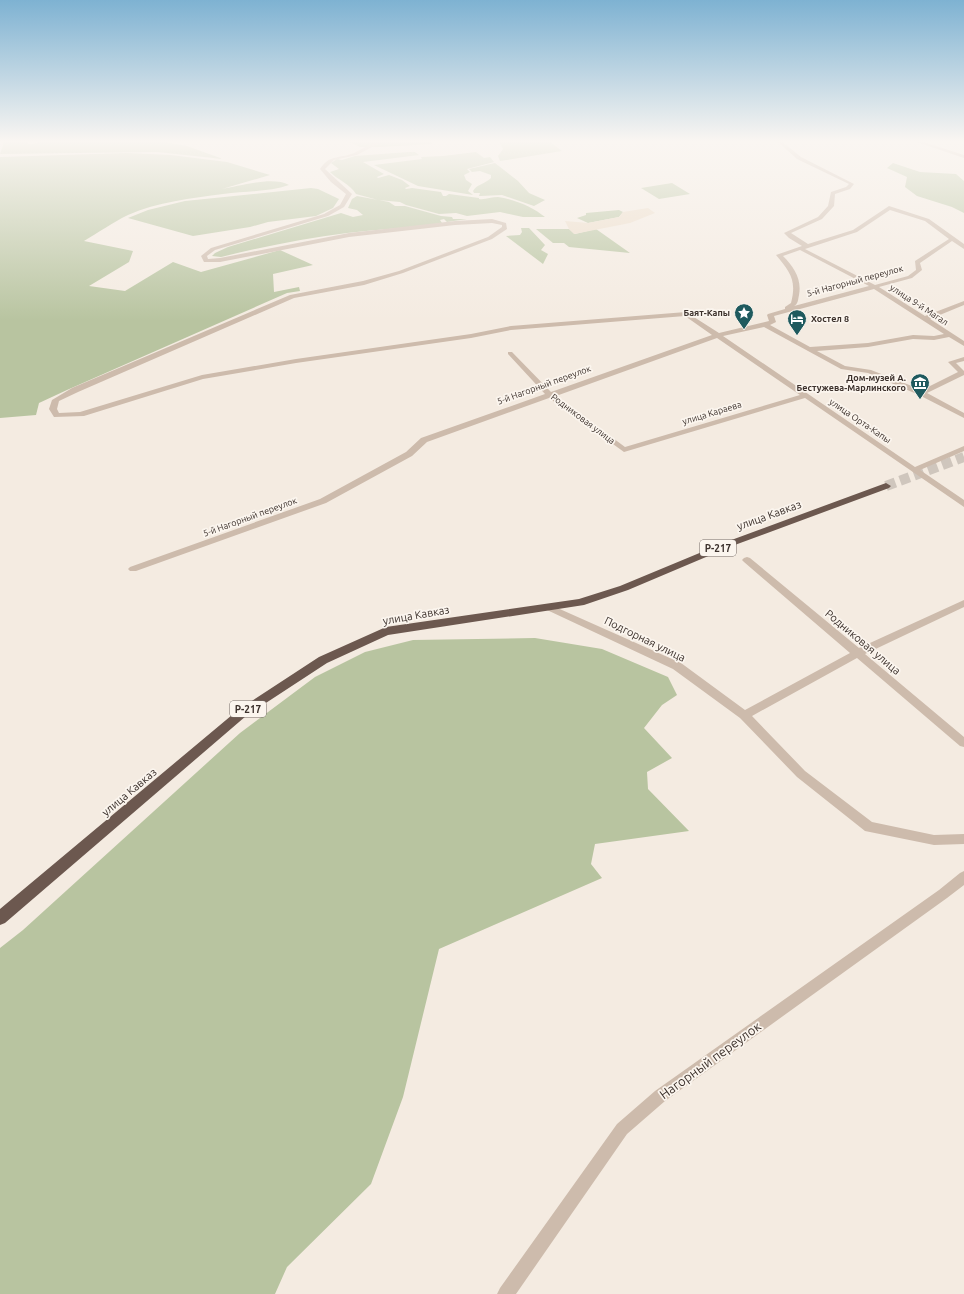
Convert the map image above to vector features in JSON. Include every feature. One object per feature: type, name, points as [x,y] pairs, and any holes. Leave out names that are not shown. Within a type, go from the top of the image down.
[{"type":"highway","name":"улица Кавказ","points":[[0,918],[242,713],[323,660],[386,631],[550,608],[580,602],[624,588],[729,544],[886,486]]},
{"type":"street","name":"улица Орта-Капы","points":[[345,200],[342,206],[326,215],[213,250],[204,256],[206,261],[220,260],[349,234],[455,223],[492,221],[504,224],[505,228],[490,238],[401,272],[364,283],[292,296],[75,390],[56,400],[53,409],[57,415],[81,414],[202,377],[296,361],[471,336],[511,328],[686,314],[716,336],[964,504]]},
{"type":"street","points":[[807,246],[787,233],[820,218],[831,206],[832,200]]},
{"type":"street","points":[[764,324],[773,322],[770,315],[794,304],[798,282],[788,264],[779,255],[855,231],[889,208],[928,220],[964,247]]},
{"type":"street","name":"5-й Нагорный переулок","points":[[780,311],[910,277],[919,270],[917,262],[952,238]]},
{"type":"street","name":"улица 9-й Магал","points":[[800,248],[875,287],[964,344]]},
{"type":"street","points":[[924,318],[964,303]]},
{"type":"street","points":[[764,324],[843,368],[869,371],[922,393],[964,416]]},
{"type":"street","name":"5-й Нагорный переулок","points":[[133,570],[323,501],[409,454],[424,440],[549,394],[716,336],[764,324]]},
{"type":"street","points":[[808,349],[868,345],[913,337],[934,338],[950,335]]},
{"type":"street","name":"Родниковая улица","points":[[510,353],[549,394],[624,450]]},
{"type":"street","points":[[922,393],[962,373],[951,362],[964,359]]},
{"type":"street","name":"улица Караева","points":[[624,450],[805,396]]},
{"type":"street","points":[[914,470],[964,448]]},
{"type":"street","name":"Родниковая улица","points":[[747,560],[964,743]]},
{"type":"street","points":[[744,715],[858,654],[964,603]]},
{"type":"street","name":"Подгорная улица","points":[[550,608],[677,666],[744,715],[801,774],[869,827],[934,840],[964,839]]},
{"type":"street","name":"Нагорный переулок","points":[[506,1294],[622,1129],[660,1096],[943,894],[964,876]]},
{"type":"green space","points":[[0,200],[179,200],[151,207],[128,215],[84,241],[133,251],[129,262],[89,286],[125,291],[173,262],[201,272],[280,250],[313,265],[273,274],[274,292],[299,287],[300,291],[287,293],[39,403],[36,415],[0,418]]},
{"type":"green space","points":[[338,200],[333,208],[316,216],[268,222],[250,227],[193,236],[128,218],[148,210],[185,201]]},
{"type":"green space","points":[[351,200],[380,200],[389,202],[395,206],[405,206],[441,216],[452,217],[453,219],[467,219],[447,222],[444,219],[440,220],[442,223],[331,235],[284,243],[221,257],[212,256],[228,247],[341,213],[353,217],[363,215],[357,210],[348,208]]},
{"type":"green space","points":[[382,200],[512,200],[529,207],[545,217],[523,217],[500,212],[467,216],[456,213],[439,214],[400,202]]},
{"type":"green space","points":[[518,200],[544,200],[534,206]]},
{"type":"green space","points":[[931,200],[964,200],[964,213],[952,207]]},
{"type":"green space","points":[[619,210],[623,212],[619,217],[588,223],[577,218],[586,215],[586,213]]},
{"type":"green space","points":[[521,228],[529,228],[545,245],[541,250],[548,254],[543,264],[506,236],[520,235],[522,232]]},
{"type":"green space","points":[[536,229],[569,229],[575,234],[596,229],[630,253],[569,247],[564,243],[553,243]]},
{"type":"green space","points":[[535,638],[602,649],[668,677],[677,695],[662,705],[644,728],[672,758],[647,772],[648,789],[689,831],[595,844],[591,864],[602,878],[439,949],[403,1097],[371,1184],[287,1267],[275,1294],[0,1294],[0,948],[23,930],[240,733],[315,677],[365,652],[413,640]]},
{"type":"shaded area","points":[[648,208],[655,213],[630,223],[574,234],[569,229],[565,221],[588,223],[619,217],[623,212]]},
{"type":"tunnel","points":[[886,486],[964,457]]},
{"type":"place","name":"Баят-Капы","points":[[744,330]]},
{"type":"place","name":"Хостел 8","points":[[797,336]]},
{"type":"place","name":"Дом-музей А. Бестужева-Марлинского","points":[[920,400]]}]
